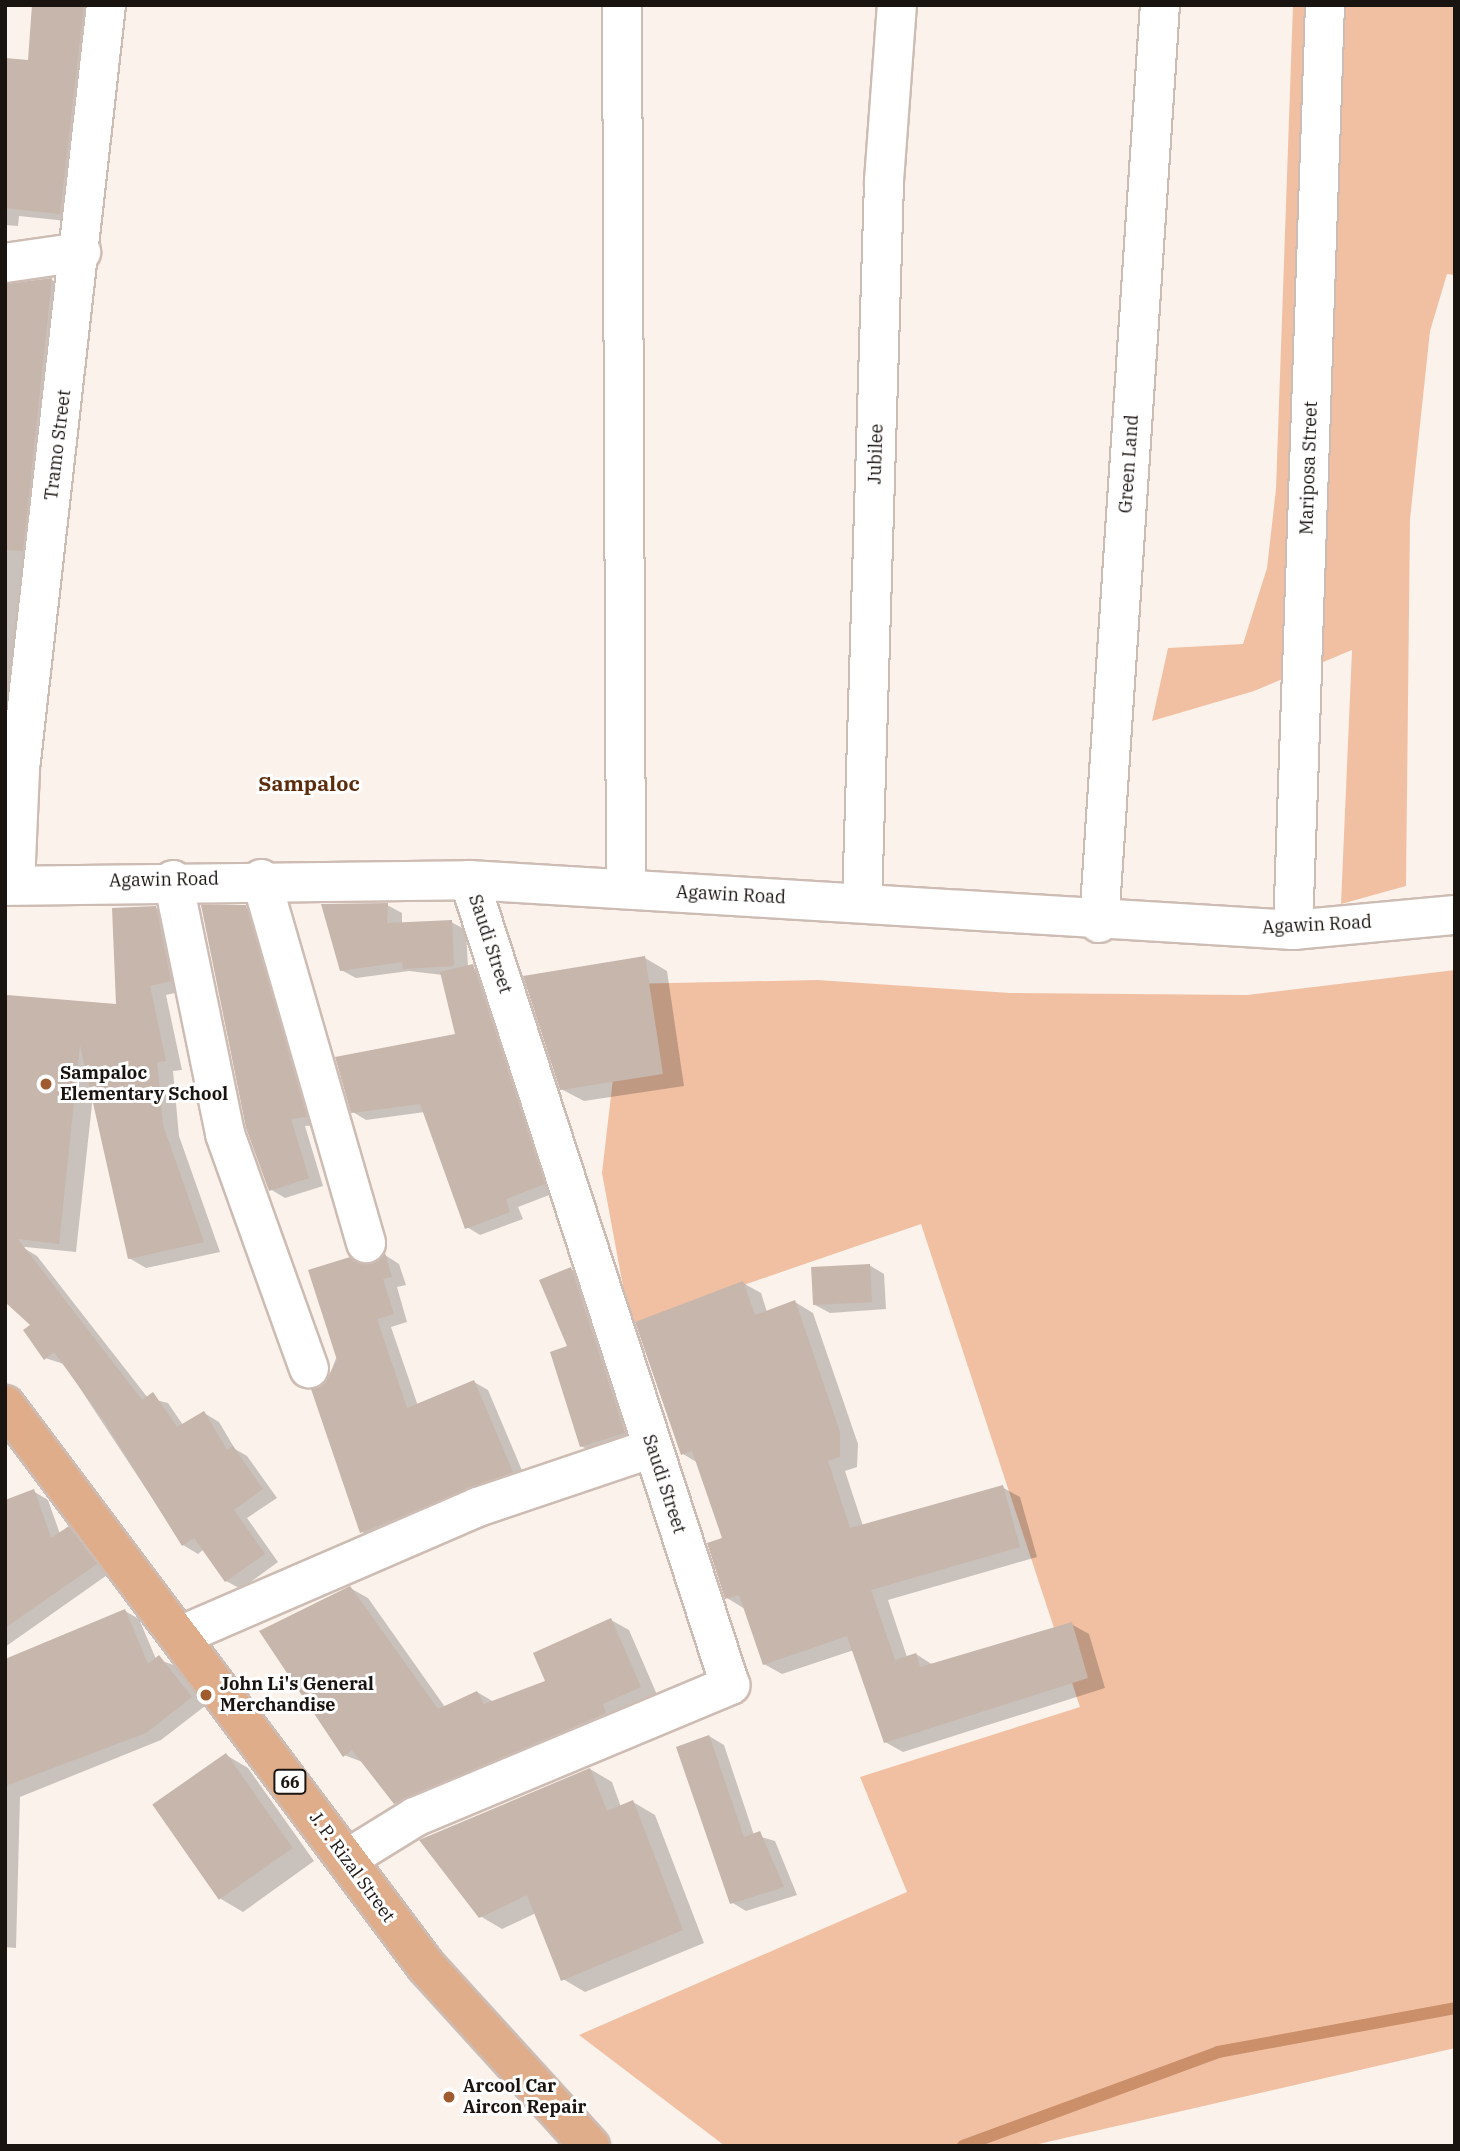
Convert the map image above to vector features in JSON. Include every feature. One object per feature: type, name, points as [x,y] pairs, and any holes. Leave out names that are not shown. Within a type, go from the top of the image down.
[{"type":"main road","name":"J. P. Rizal Street","points":[[5,1405],[183,1635],[347,1860],[464,2011],[590,2146]]},
{"type":"street","name":"Tramo Street","points":[[10,885],[20,769],[81,251],[106,5]]},
{"type":"street","points":[[622,5],[626,889]]},
{"type":"street","name":"Jubilee","points":[[862,902],[884,181],[897,5]]},
{"type":"street","name":"Green Land","points":[[1100,923],[1160,5]]},
{"type":"street","name":"Mariposa Street","points":[[1293,930],[1325,5]]},
{"type":"street","points":[[5,263],[81,251]]},
{"type":"street","points":[[261,879],[366,1243]]},
{"type":"street","name":"Agawin Road","points":[[10,885],[261,879],[469,880],[862,902],[1100,923],[1293,930],[1455,915]]},
{"type":"street","points":[[173,880],[225,1134],[309,1368]]},
{"type":"street","name":"Saudi Street","points":[[347,1860],[415,1817],[730,1685],[469,880]]},
{"type":"street","points":[[183,1635],[478,1507],[652,1448]]},
{"type":"shaded area","points":[[1293,5],[1455,5],[1455,275],[1447,274],[1430,331],[1410,519],[1406,886],[1341,904],[1352,650],[1254,691],[1152,721],[1168,648],[1243,644],[1267,568],[1276,489]]},
{"type":"shaded area","points":[[1455,970],[1455,2048],[1030,2146],[725,2146],[579,2035],[907,1892],[860,1777],[1080,1707],[921,1224],[630,1324],[602,1173],[624,984],[817,980],[1010,993],[1247,995]]},
{"type":"building","points":[[32,5],[84,5],[60,214],[5,208],[5,58],[28,60]]},
{"type":"building","points":[[52,278],[23,551],[5,550],[5,284]]},
{"type":"building","points":[[388,903],[387,923],[452,920],[454,966],[403,969],[402,962],[340,971],[321,904]]},
{"type":"building","points":[[201,905],[246,905],[307,1117],[291,1119],[309,1178],[269,1191],[246,1128]]},
{"type":"building","points":[[156,906],[171,981],[150,986],[166,1061],[157,1062],[163,1125],[204,1242],[128,1259],[80,1045],[59,1244],[18,1239],[142,1400],[153,1392],[177,1427],[204,1411],[227,1450],[233,1446],[263,1489],[234,1510],[265,1554],[225,1582],[194,1538],[182,1546],[104,1421],[54,1352],[44,1360],[23,1330],[30,1325],[5,1302],[7,995],[116,1004],[112,908]]},
{"type":"building","points":[[645,956],[663,1074],[560,1090],[523,976]]},
{"type":"building","points":[[473,964],[545,1184],[506,1199],[510,1212],[465,1229],[420,1104],[351,1113],[335,1057],[455,1034],[440,972]]},
{"type":"building","points":[[385,1253],[392,1277],[383,1279],[394,1314],[377,1319],[407,1408],[474,1380],[513,1472],[360,1533],[311,1389],[325,1383],[337,1360],[308,1270],[350,1257],[371,1264]]},
{"type":"building","points":[[870,1264],[872,1302],[813,1305],[811,1267]]},
{"type":"building","points":[[571,1267],[625,1433],[580,1447],[550,1352],[567,1346],[539,1280]]},
{"type":"building","points":[[743,1281],[755,1315],[795,1300],[840,1432],[840,1457],[828,1461],[850,1528],[1003,1485],[1020,1547],[871,1590],[895,1660],[916,1653],[920,1667],[1072,1622],[1088,1678],[884,1743],[847,1636],[763,1665],[739,1595],[725,1599],[707,1543],[722,1538],[692,1451],[681,1455],[635,1322]]},
{"type":"building","points":[[34,1489],[51,1538],[69,1526],[97,1564],[5,1628],[5,1500]]},
{"type":"building","points":[[350,1586],[438,1709],[477,1691],[484,1704],[545,1681],[533,1653],[611,1618],[641,1687],[603,1704],[606,1713],[394,1804],[352,1750],[343,1757],[259,1631]]},
{"type":"building","points":[[125,1609],[148,1664],[159,1655],[192,1697],[146,1733],[5,1786],[5,1659]]},
{"type":"building","points":[[709,1735],[744,1837],[760,1831],[784,1887],[730,1904],[676,1747]]},
{"type":"building","points":[[226,1753],[293,1848],[219,1900],[152,1805]]},
{"type":"building","points":[[590,1768],[607,1811],[633,1800],[683,1930],[561,1981],[527,1895],[479,1918],[419,1840]]},
{"type":"waterway","points":[[963,2146],[1218,2052],[1455,2008]]},
{"type":"place","name":"Sampaloc Elementary School","points":[[46,1084]]},
{"type":"place","name":"John Li's General Merchandise","points":[[206,1695]]},
{"type":"place","name":"Arcool Car Aircon Repair","points":[[449,2097]]},
{"type":"district","name":"Sampaloc","points":[[309,783]]}]
